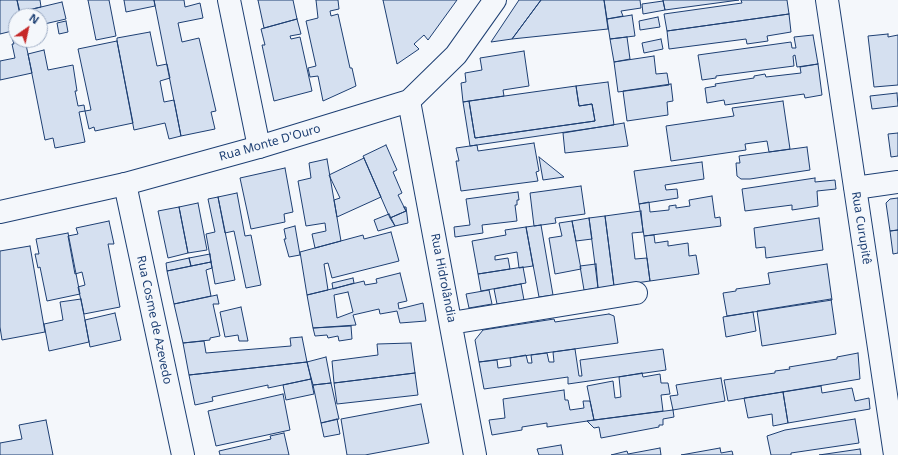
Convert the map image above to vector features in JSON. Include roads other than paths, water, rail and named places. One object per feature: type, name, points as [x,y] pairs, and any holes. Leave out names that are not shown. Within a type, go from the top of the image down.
[{"type":"street","points":[[229,0],[259,147]]},
{"type":"street","name":"Rua Monte D'Ouro","points":[[0,212],[125,184],[259,147],[409,101],[456,55],[495,0]]},
{"type":"street","name":"Rua Curupitê","points":[[827,0],[855,188],[892,398],[896,455]]},
{"type":"street","name":"Rua Hidrolândia","points":[[409,101],[475,455]]},
{"type":"street","points":[[855,188],[898,182]]},
{"type":"street","name":"Rua Cosme de Azevedo","points":[[125,184],[183,455]]},
{"type":"street","points":[[451,323],[636,293]]}]
